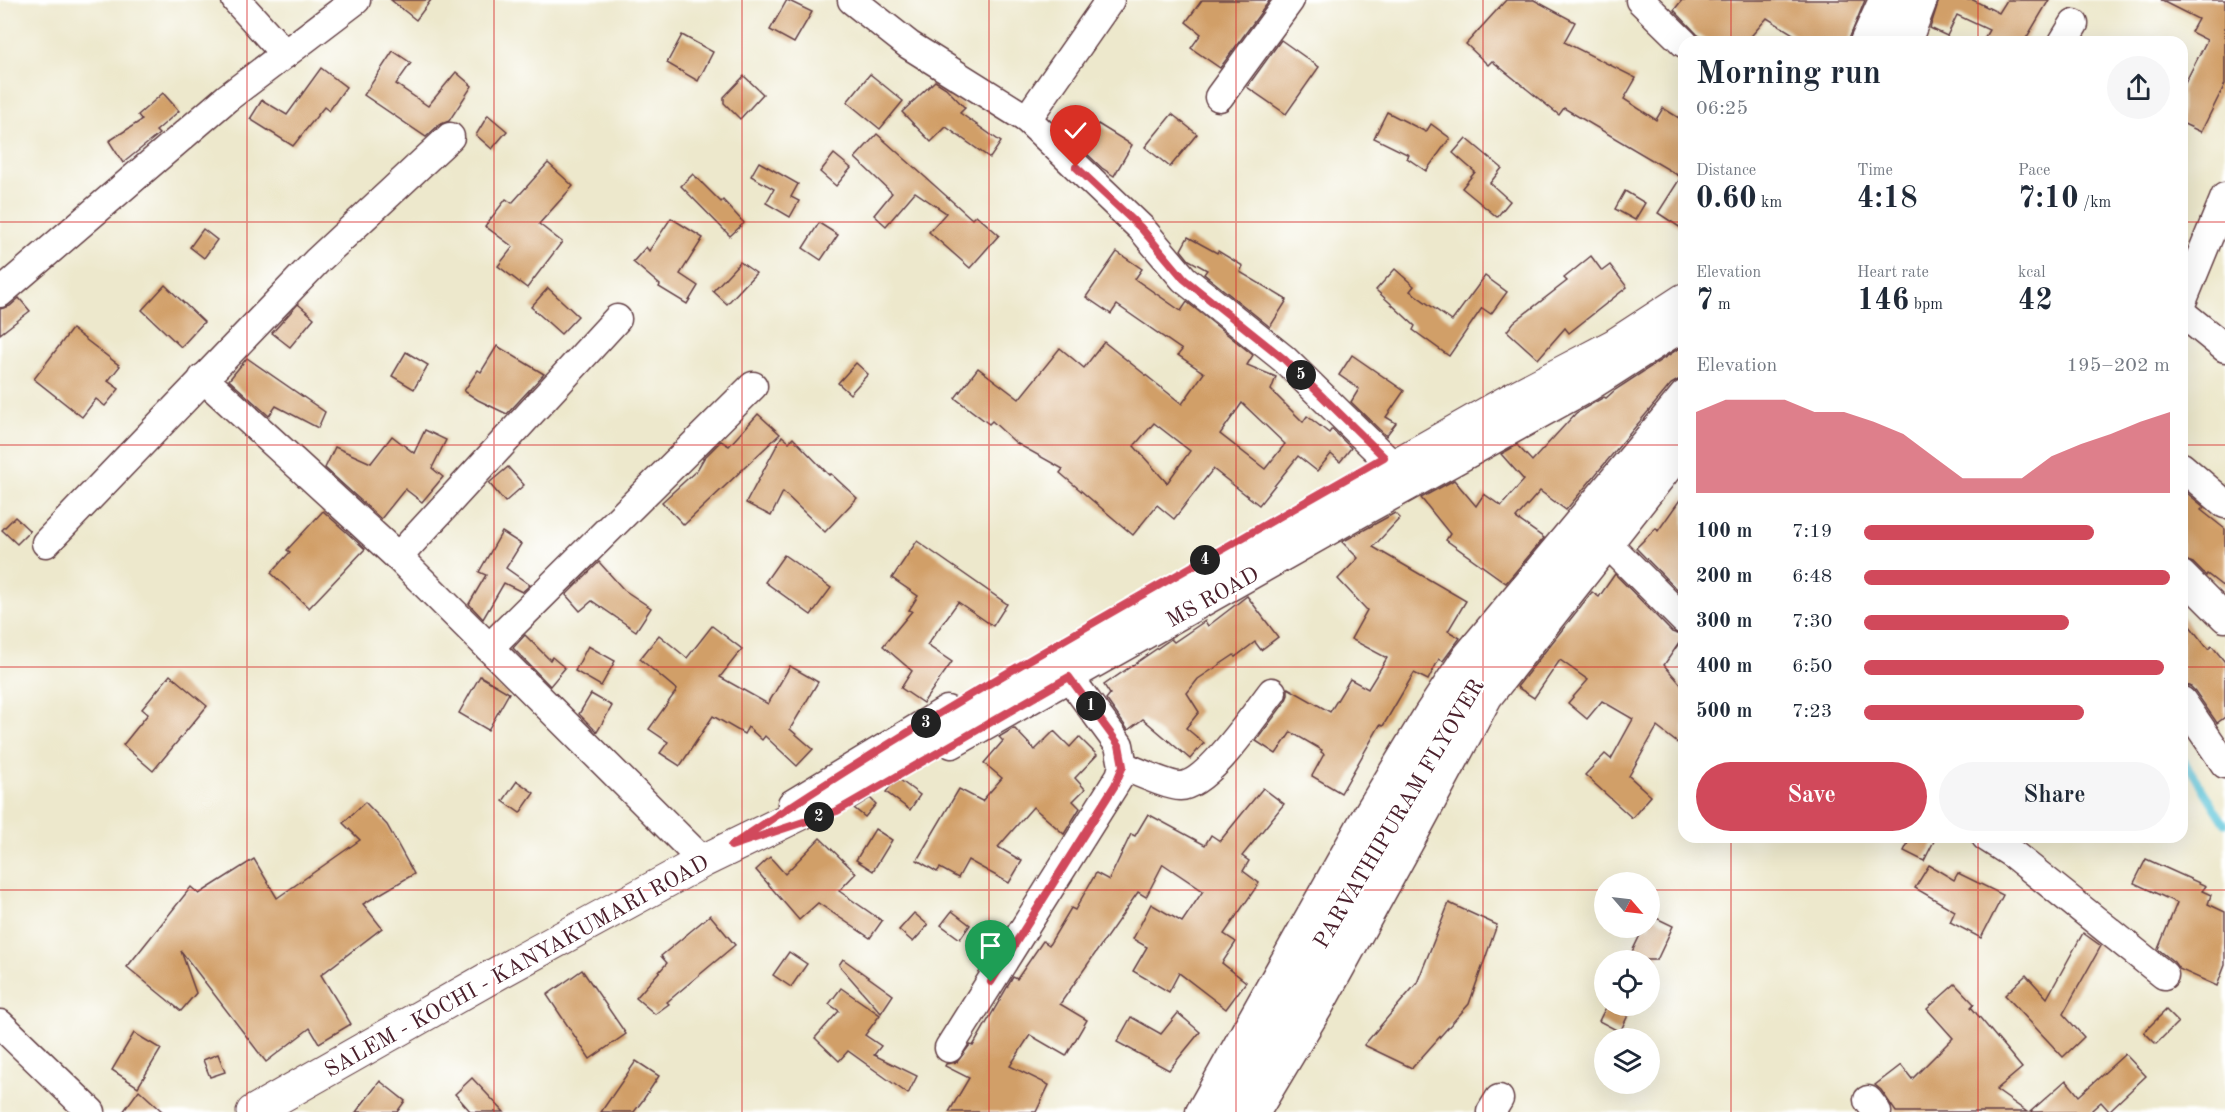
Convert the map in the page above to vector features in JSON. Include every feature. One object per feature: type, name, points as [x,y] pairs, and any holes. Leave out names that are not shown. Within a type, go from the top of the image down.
[{"type":"highway","points":[[1887,36],[1902,0]]},
{"type":"highway","name":"SALEM - KOCHI - KANYAKUMARI ROAD","points":[[269,1108],[508,967],[717,853],[841,794],[1057,662],[1516,397],[1615,345],[1678,304]]},
{"type":"highway","name":"PARVATHIPURAM FLYOVER","points":[[1229,1112],[1315,952],[1466,693],[1678,428]]},
{"type":"street","points":[[237,0],[285,54]]},
{"type":"street","points":[[0,293],[227,98],[356,0]]},
{"type":"street","points":[[852,0],[909,45],[1027,119],[1141,228],[1184,279],[1284,359],[1384,457]]},
{"type":"street","points":[[1027,119],[1110,0]]},
{"type":"street","points":[[1219,97],[1290,0]]},
{"type":"street","points":[[1640,0],[1668,10],[1681,36]]},
{"type":"street","points":[[1867,36],[1883,0]]},
{"type":"street","points":[[1909,36],[1923,0]]},
{"type":"street","points":[[46,543],[317,261],[450,137]]},
{"type":"street","points":[[2188,287],[2225,197]]},
{"type":"street","points":[[203,378],[398,557],[489,648],[717,853],[807,794],[1035,657],[1384,457],[1661,304],[1678,291]]},
{"type":"street","points":[[2188,302],[2225,348]]},
{"type":"street","points":[[398,557],[617,319]]},
{"type":"street","name":"MS ROAD","points":[[717,853],[837,811],[1069,677],[1589,387],[1678,330]]},
{"type":"street","points":[[489,648],[753,387]]},
{"type":"street","points":[[1200,1112],[1362,823],[1465,658],[1678,402]]},
{"type":"street","points":[[1256,1112],[1320,1005],[1488,697],[1678,456]]},
{"type":"street","points":[[2188,472],[2225,504]]},
{"type":"street","points":[[1609,545],[1678,614]]},
{"type":"street","points":[[2188,581],[2225,618]]},
{"type":"street","points":[[949,1048],[1115,785],[1123,766],[1119,745],[1069,677]]},
{"type":"street","points":[[1123,766],[1178,786],[1192,783],[1210,770],[1272,692]]},
{"type":"street","points":[[2188,708],[2221,748]]},
{"type":"street","points":[[1995,843],[2014,855],[2164,975]]},
{"type":"street","points":[[0,1024],[91,1112]]},
{"type":"building","points":[[391,0],[431,0],[416,20]]},
{"type":"building","points":[[787,0],[812,12],[794,43],[770,30]]},
{"type":"building","points":[[1202,0],[1270,0],[1220,68],[1191,48],[1201,34],[1186,22]]},
{"type":"building","points":[[1506,0],[1534,0],[1575,22],[1564,42],[1636,78],[1624,99],[1656,120],[1663,108],[1678,117],[1678,175],[1564,108],[1559,115],[1492,61],[1488,65],[1466,44]]},
{"type":"building","points":[[1682,0],[1865,0],[1850,36],[1796,36],[1767,18],[1751,36],[1700,36],[1674,10]]},
{"type":"building","points":[[1939,0],[1973,0],[1999,13],[2007,0],[2049,0],[2028,36],[1986,36],[1989,30],[1957,15],[1947,36],[1930,28]]},
{"type":"building","points":[[2160,0],[2225,0],[2225,84],[2201,132],[2188,126],[2188,77],[2207,40],[2191,32],[2198,19]]},
{"type":"building","points":[[682,35],[713,52],[698,81],[667,63]]},
{"type":"building","points":[[1281,40],[1319,67],[1286,114],[1247,87]]},
{"type":"building","points":[[393,51],[411,63],[396,84],[428,106],[456,72],[472,86],[449,121],[439,125],[426,137],[364,95]]},
{"type":"building","points":[[321,68],[346,87],[329,111],[324,107],[293,146],[250,119],[262,100],[287,115]]},
{"type":"building","points":[[870,74],[903,101],[880,129],[847,102]]},
{"type":"building","points":[[744,76],[763,94],[740,119],[724,103],[724,97]]},
{"type":"building","points":[[935,81],[946,88],[965,108],[960,113],[1001,142],[990,158],[946,127],[931,142],[902,112]]},
{"type":"building","points":[[163,93],[179,111],[156,131],[159,134],[123,163],[109,141],[142,120],[138,115]]},
{"type":"building","points":[[1387,112],[1426,132],[1431,124],[1450,138],[1426,171],[1407,158],[1409,155],[1374,138]]},
{"type":"building","points":[[1172,114],[1197,134],[1170,167],[1145,147]]},
{"type":"building","points":[[488,115],[507,131],[492,149],[476,135]]},
{"type":"building","points":[[1098,124],[1132,145],[1114,176],[1082,149]]},
{"type":"building","points":[[877,134],[972,219],[976,215],[999,235],[970,268],[929,232],[946,213],[915,192],[886,226],[874,215],[892,193],[855,158]]},
{"type":"building","points":[[1466,138],[1502,168],[1490,183],[1510,201],[1497,217],[1462,188],[1475,172],[1453,153]]},
{"type":"building","points":[[834,154],[851,168],[836,186],[820,172]]},
{"type":"building","points":[[759,162],[798,184],[791,197],[799,201],[790,217],[766,203],[774,189],[751,176]]},
{"type":"building","points":[[548,163],[573,186],[539,224],[562,242],[527,288],[498,266],[513,247],[485,226],[506,199],[512,203]]},
{"type":"building","points":[[693,174],[721,202],[723,200],[744,223],[730,236],[681,186]]},
{"type":"building","points":[[1678,182],[1678,226],[1658,213]]},
{"type":"building","points":[[1625,191],[1645,203],[1635,220],[1615,209]]},
{"type":"building","points":[[671,218],[703,238],[680,274],[698,286],[687,304],[659,287],[660,285],[633,262],[646,247],[649,251]]},
{"type":"building","points":[[819,223],[838,235],[821,260],[803,248]]},
{"type":"building","points":[[203,229],[217,240],[204,258],[190,247]]},
{"type":"building","points":[[1188,237],[1243,266],[1240,272],[1287,300],[1270,327],[1204,274],[1207,270],[1189,260],[1181,250]]},
{"type":"building","points":[[1117,252],[1142,269],[1135,279],[1181,311],[1187,302],[1253,355],[1247,365],[1276,377],[1271,390],[1303,422],[1307,416],[1329,433],[1332,429],[1351,448],[1340,462],[1331,454],[1317,471],[1298,456],[1259,505],[1213,469],[1174,519],[1157,505],[1133,535],[1060,473],[1063,469],[1016,443],[992,421],[989,424],[955,398],[978,368],[1019,399],[1060,348],[1084,368],[1104,342],[1182,404],[1204,373],[1178,355],[1182,350],[1117,305],[1111,314],[1086,297]],"holes":[[[1242,403],[1285,444],[1265,469],[1220,434]],[[1154,423],[1190,451],[1167,483],[1134,446]]]},
{"type":"building","points":[[1591,256],[1602,271],[1610,265],[1627,287],[1569,333],[1565,328],[1538,359],[1507,331],[1514,322],[1567,281],[1564,278]]},
{"type":"building","points":[[740,262],[756,273],[727,304],[713,291]]},
{"type":"building","points":[[1395,269],[1414,286],[1410,291],[1452,321],[1485,276],[1507,292],[1491,314],[1482,308],[1449,356],[1413,330],[1415,326],[1376,290]]},
{"type":"building","points":[[165,285],[204,322],[181,347],[142,310]]},
{"type":"building","points":[[548,288],[578,316],[561,334],[531,307]]},
{"type":"building","points":[[19,298],[30,311],[0,334],[0,309],[10,306]]},
{"type":"building","points":[[298,304],[314,318],[290,347],[272,333]]},
{"type":"building","points":[[72,329],[120,366],[108,381],[119,389],[105,406],[96,399],[82,417],[34,379]]},
{"type":"building","points":[[497,346],[544,374],[507,414],[464,391],[478,370],[481,372]]},
{"type":"building","points":[[1678,349],[1678,380],[1671,384],[1566,510],[1540,491],[1516,518],[1544,538],[1506,583],[1446,540],[1450,534],[1421,498],[1454,480],[1476,506],[1484,494],[1501,506],[1524,480],[1501,454],[1517,445],[1532,461],[1576,413],[1606,398]]},
{"type":"building","points":[[406,352],[428,365],[414,389],[392,376]]},
{"type":"building","points":[[1352,355],[1404,391],[1386,417],[1396,423],[1386,436],[1351,402],[1359,389],[1339,375]]},
{"type":"building","points":[[247,358],[325,412],[318,428],[276,406],[269,416],[229,380]]},
{"type":"building","points":[[856,363],[868,374],[850,394],[838,383]]},
{"type":"building","points":[[758,414],[780,434],[684,525],[662,502],[697,470],[704,458],[721,441],[729,446]]},
{"type":"building","points":[[425,430],[446,440],[432,468],[443,477],[422,502],[405,489],[381,519],[325,468],[335,447],[371,463],[392,436],[414,453]]},
{"type":"building","points":[[782,436],[789,442],[793,438],[829,475],[831,474],[857,498],[825,532],[783,492],[771,516],[746,503]]},
{"type":"building","points":[[508,467],[524,485],[505,502],[489,483]]},
{"type":"building","points":[[2188,494],[2204,507],[2201,510],[2225,529],[2225,588],[2207,574],[2206,576],[2188,561]]},
{"type":"building","points":[[1678,503],[1678,591],[1636,548],[1656,528],[1658,531]]},
{"type":"building","points":[[323,511],[365,549],[309,608],[271,573],[290,552],[287,550]]},
{"type":"building","points":[[1395,513],[1400,518],[1373,547],[1466,601],[1448,631],[1460,638],[1443,661],[1439,659],[1428,680],[1414,673],[1383,726],[1380,725],[1341,793],[1312,776],[1324,754],[1322,750],[1291,732],[1276,754],[1256,741],[1285,702],[1288,688],[1330,712],[1350,679],[1368,689],[1387,658],[1351,639],[1367,610],[1338,579],[1358,558],[1342,542]]},
{"type":"building","points":[[15,517],[30,531],[17,544],[2,530]]},
{"type":"building","points":[[502,532],[521,544],[506,568],[530,585],[522,592],[504,583],[483,619],[469,604],[486,575],[479,572]]},
{"type":"building","points":[[917,541],[1007,604],[993,626],[958,602],[927,645],[952,662],[923,703],[901,688],[912,671],[883,646],[912,611],[909,610],[918,596],[892,578]]},
{"type":"building","points":[[784,555],[831,588],[811,615],[765,582]]},
{"type":"building","points":[[599,562],[624,590],[651,608],[636,631],[592,601],[580,611],[566,595]]},
{"type":"building","points":[[1615,574],[1672,632],[1678,634],[1678,645],[1664,665],[1678,681],[1678,743],[1657,727],[1629,776],[1651,796],[1632,818],[1585,775],[1605,754],[1611,759],[1633,719],[1602,701],[1587,719],[1568,703],[1588,680],[1560,660],[1534,698],[1517,687],[1592,592],[1599,597]]},
{"type":"building","points":[[1247,596],[1278,637],[1261,650],[1255,642],[1198,679],[1187,693],[1199,712],[1186,728],[1204,743],[1190,759],[1143,719],[1128,730],[1106,699],[1110,694],[1104,685],[1171,639],[1174,642],[1205,621],[1208,626]]},
{"type":"building","points":[[2188,624],[2208,649],[2212,646],[2225,662],[2225,717],[2217,723],[2188,686]]},
{"type":"building","points":[[712,626],[742,649],[720,677],[768,704],[790,666],[818,682],[790,729],[813,749],[797,766],[765,736],[762,740],[748,727],[744,734],[713,716],[680,766],[660,753],[668,742],[649,729],[677,690],[640,659],[659,635],[687,658]]},
{"type":"building","points":[[525,635],[550,660],[552,657],[565,668],[550,686],[513,648]]},
{"type":"building","points":[[588,646],[615,661],[601,686],[575,671]]},
{"type":"building","points":[[170,675],[207,706],[153,771],[123,745],[148,714],[142,709]]},
{"type":"building","points":[[480,676],[509,693],[488,730],[459,713]]},
{"type":"building","points":[[591,694],[612,706],[597,732],[579,714]]},
{"type":"building","points":[[1014,728],[1035,750],[1054,731],[1070,747],[1079,737],[1097,755],[1075,778],[1085,789],[1073,801],[1080,808],[1064,834],[1033,807],[998,847],[1022,861],[1009,883],[968,860],[958,878],[940,868],[937,872],[917,860],[959,789],[982,801],[1002,778],[984,763],[1003,741],[999,737]]},
{"type":"building","points":[[900,780],[920,795],[910,810],[886,792],[891,785]]},
{"type":"building","points":[[517,781],[534,793],[520,813],[503,801]]},
{"type":"building","points":[[1263,788],[1284,804],[1242,856],[1249,861],[1243,871],[1259,883],[1224,934],[1236,942],[1222,963],[1246,982],[1226,1009],[1179,973],[1169,992],[1133,971],[1147,947],[1133,939],[1151,904],[1182,922],[1203,891],[1163,864],[1146,897],[1138,892],[1060,1004],[1087,1020],[1066,1056],[1030,1035],[1010,1066],[1049,1085],[1036,1112],[949,1112],[969,1078],[945,1066],[946,1064],[957,1062],[970,1045],[973,1046],[1013,977],[1017,979],[1043,941],[1049,945],[1071,908],[1075,910],[1096,873],[1109,880],[1131,834],[1135,836],[1148,814],[1205,845],[1211,835],[1220,841]]},
{"type":"building","points":[[870,798],[876,804],[865,817],[854,808]]},
{"type":"building","points":[[365,802],[387,825],[414,874],[363,904],[382,928],[321,975],[351,1024],[319,1043],[310,1028],[266,1062],[181,951],[196,993],[181,1011],[127,967],[191,887],[199,894],[254,859],[277,898],[360,840],[343,823]]},
{"type":"building","points":[[875,829],[892,840],[873,871],[856,860]]},
{"type":"building","points":[[820,838],[856,873],[839,891],[882,921],[870,938],[818,903],[799,920],[756,870],[770,857],[785,874]]},
{"type":"building","points":[[1908,843],[1933,843],[1924,861],[1904,851]]},
{"type":"building","points":[[2146,859],[2206,886],[2202,891],[2211,895],[2208,904],[2225,912],[2225,965],[2217,986],[2179,969],[2158,949],[2177,903],[2134,883]]},
{"type":"building","points":[[1929,865],[1954,880],[1958,873],[2003,895],[1981,938],[1950,922],[1955,911],[1915,888]]},
{"type":"building","points":[[1449,903],[1497,925],[1469,1004],[1412,1068],[1364,1045],[1417,983]]},
{"type":"building","points":[[952,911],[970,925],[960,939],[941,925]]},
{"type":"building","points":[[914,913],[928,925],[913,942],[899,930]]},
{"type":"building","points":[[710,915],[735,945],[655,1014],[636,998],[667,963],[661,956]]},
{"type":"building","points":[[1660,920],[1673,926],[1660,954],[1660,950],[1633,950],[1639,938],[1660,938]]},
{"type":"building","points":[[2083,933],[2101,946],[2063,1014],[2084,1037],[2063,1057],[2005,995],[2026,975],[2047,998]]},
{"type":"building","points":[[789,952],[807,964],[791,987],[773,975]]},
{"type":"building","points":[[843,959],[893,995],[881,1013],[839,965]]},
{"type":"building","points":[[582,970],[626,1034],[590,1059],[547,995]]},
{"type":"building","points":[[1955,984],[1974,1004],[1971,1007],[2022,1068],[1996,1090],[2027,1112],[1896,1112],[1875,1085],[1901,1065],[1912,1079],[1953,1038],[1927,1009]]},
{"type":"building","points":[[841,988],[880,1015],[865,1035],[881,1046],[874,1055],[917,1076],[908,1094],[848,1051],[839,1061],[815,1038],[839,1011],[829,1004]]},
{"type":"building","points":[[2166,1010],[2178,1022],[2156,1044],[2144,1032]]},
{"type":"building","points":[[1178,1013],[1200,1032],[1169,1070],[1117,1042],[1131,1017],[1161,1034]]},
{"type":"building","points":[[1602,1016],[1628,1016],[1622,1028],[1612,1028],[1599,1021]]},
{"type":"building","points":[[134,1033],[161,1049],[138,1087],[112,1070]]},
{"type":"building","points":[[218,1054],[225,1072],[210,1077],[203,1060]]},
{"type":"building","points":[[2125,1054],[2146,1076],[2109,1111],[2101,1102],[2092,1110],[2093,1112],[2030,1112],[2066,1080],[2079,1096]]},
{"type":"building","points":[[636,1061],[659,1076],[643,1100],[634,1112],[601,1112]]},
{"type":"building","points":[[472,1078],[504,1112],[471,1112],[455,1094]]},
{"type":"building","points":[[380,1081],[405,1101],[397,1112],[356,1112]]},
{"type":"building","points":[[139,1090],[163,1112],[123,1112]]},
{"type":"waterway","points":[[2188,766],[2225,824]]},
{"type":"route","points":[[991,982],[1115,785],[1123,766],[1119,745],[1069,677],[837,811],[731,846],[807,794],[1035,657],[1384,457],[1284,359],[1184,279],[1141,228],[1076,167]]}]
